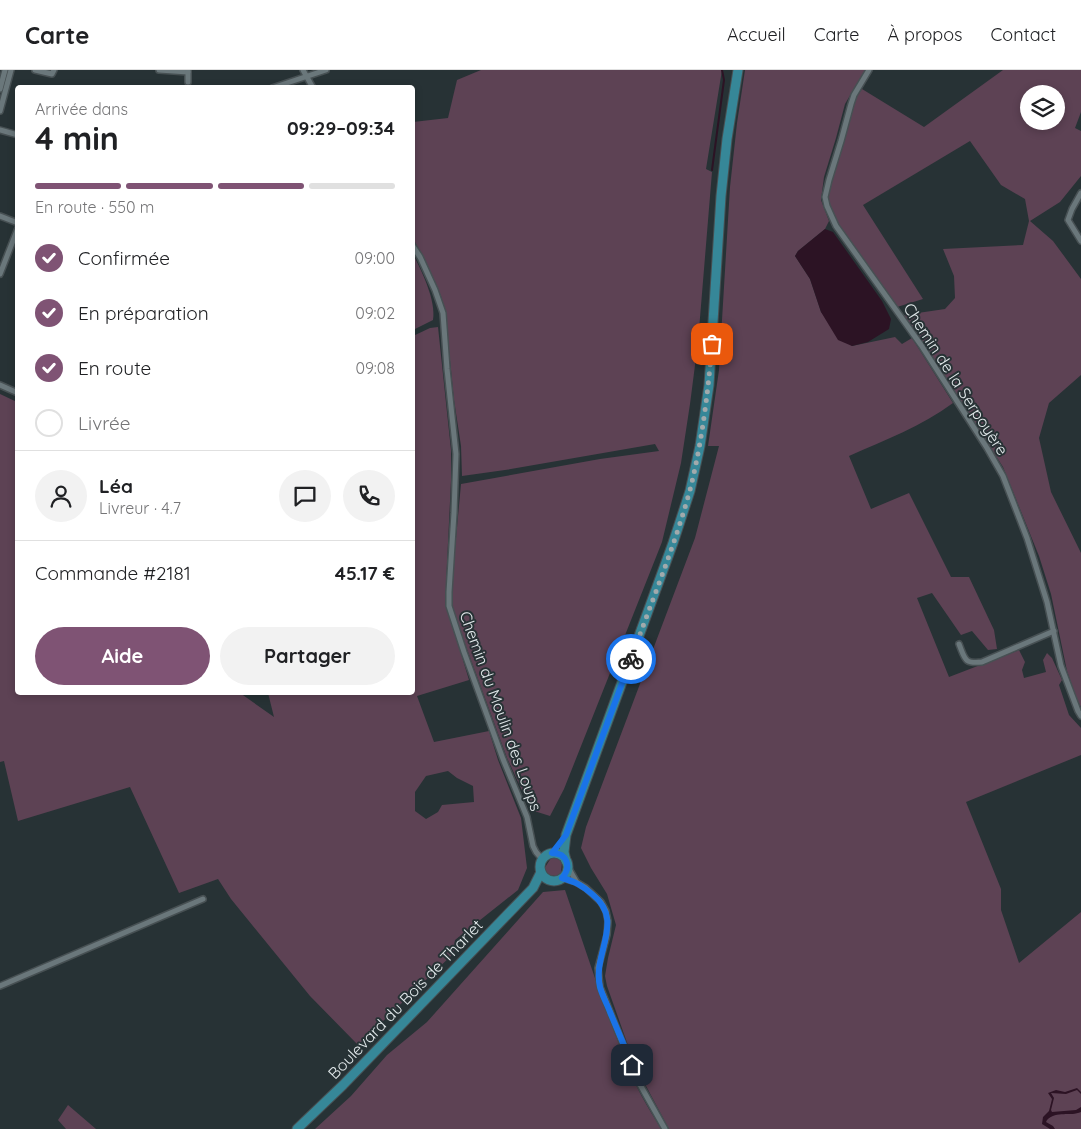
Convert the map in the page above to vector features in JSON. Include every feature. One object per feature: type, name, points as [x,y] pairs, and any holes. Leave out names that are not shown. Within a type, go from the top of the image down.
[{"type":"main road","points":[[566,835],[552,853],[542,859],[541,872],[543,876],[550,880],[554,881],[562,878],[567,871],[564,852],[566,835],[674,543],[690,491],[700,446],[709,385],[721,196],[727,139],[738,70]]},
{"type":"main road","points":[[552,853],[562,856],[567,864]]},
{"type":"main road","name":"Boulevard du Bois de Tharlet","points":[[297,1129],[343,1085],[533,888],[541,872]]},
{"type":"main road","name":"Boulevard du Bois de Tharlet","points":[[533,888],[550,880]]},
{"type":"street","points":[[0,89],[5,70]]},
{"type":"street","points":[[0,111],[11,70]]},
{"type":"street","points":[[35,70],[52,74],[54,70]]},
{"type":"street","points":[[159,70],[188,71],[188,82]]},
{"type":"street","points":[[303,70],[311,85]]},
{"type":"street","points":[[280,85],[326,70]]},
{"type":"street","name":"Chemin de la Serpoyère","points":[[869,70],[850,104],[829,180],[826,197],[827,206],[836,226],[921,345],[1003,476],[1027,538],[1047,602],[1061,666],[1081,716]]},
{"type":"street","points":[[0,130],[15,134]]},
{"type":"street","points":[[1081,193],[1068,220],[1081,241]]},
{"type":"street","points":[[0,216],[15,222]]},
{"type":"street","points":[[0,274],[15,236]]},
{"type":"street","name":"Chemin du Moulin des Loups","points":[[415,250],[436,290],[443,313],[456,454],[449,606],[503,759],[527,817],[533,846],[542,859]]},
{"type":"street","points":[[0,384],[15,392]]},
{"type":"street","points":[[959,644],[966,660],[971,663],[982,662],[1054,631]]},
{"type":"street","points":[[567,864],[576,882]]},
{"type":"street","points":[[562,878],[576,882],[595,896],[606,911],[608,921],[607,935],[598,968],[600,987],[638,1081],[665,1129]]},
{"type":"street","points":[[0,986],[203,899]]},
{"type":"shaded area","points":[[481,70],[722,70],[706,169],[712,172],[698,342],[681,463],[662,542],[564,789],[550,816],[531,810],[507,758],[450,603],[461,484],[600,459],[659,451],[655,444],[462,476],[461,446],[454,400],[446,320],[441,296],[415,242],[415,122],[448,118],[457,80]]},
{"type":"shaded area","points":[[745,70],[865,70],[845,104],[824,177],[821,200],[829,221],[825,229],[798,251],[795,256],[810,279],[821,312],[852,346],[895,337],[902,344],[912,338],[953,403],[916,426],[849,456],[871,509],[909,493],[951,577],[969,577],[994,630],[997,649],[988,650],[972,631],[961,635],[932,593],[917,598],[949,677],[1019,650],[1025,662],[1022,670],[1024,678],[1046,672],[1043,660],[1047,653],[1052,658],[1062,680],[1059,685],[1069,715],[1081,728],[1081,755],[966,802],[1001,889],[1001,910],[1019,963],[1081,912],[1081,1129],[669,1129],[630,1051],[607,986],[605,976],[616,925],[607,894],[581,848],[586,827],[695,538],[719,446],[708,446],[719,370],[730,187]]},
{"type":"shaded area","points":[[1003,70],[1081,70],[1081,112],[1075,128],[1081,131],[1081,176],[1060,202],[1030,221],[1053,241],[1081,279],[1081,375],[1049,403],[1039,438],[1051,492],[1081,553],[1081,707],[1067,671],[1051,594],[1039,556],[1003,467],[917,332],[904,315],[945,309],[955,298],[954,276],[943,249],[1023,245],[1029,221],[1025,199],[1001,185],[970,141],[863,205],[923,299],[897,307],[837,222],[829,206],[828,198],[831,178],[846,133],[853,102],[862,89],[924,127]]},
{"type":"shaded area","points":[[825,229],[833,232],[882,301],[891,319],[889,329],[868,342],[852,346],[838,340],[821,312],[810,279],[795,256],[798,251]]},
{"type":"shaded area","points":[[415,258],[428,286],[433,320],[415,329]]},
{"type":"shaded area","points":[[438,327],[451,450],[446,584],[447,607],[469,680],[417,696],[434,742],[489,731],[498,760],[521,818],[527,868],[518,890],[455,940],[454,953],[358,1045],[310,996],[231,899],[218,879],[179,893],[130,787],[18,821],[4,761],[0,762],[0,394],[15,401],[15,695],[243,695],[274,717],[268,695],[415,695],[415,335],[430,328]],"holes":[[[448,771],[473,786],[474,802],[442,805],[438,812],[426,819],[415,811],[415,792],[426,776]]]},
{"type":"shaded area","points":[[553,857],[558,858],[562,862],[561,873],[556,876],[549,875],[544,869]]},
{"type":"shaded area","points":[[565,890],[616,1037],[639,1091],[661,1129],[315,1129],[351,1096],[387,1055],[427,1022],[543,892]]},
{"type":"shaded area","points":[[1077,1088],[1081,1094],[1077,1090],[1066,1094],[1051,1093],[1054,1098],[1051,1110],[1052,1112],[1076,1110],[1081,1107],[1081,1112],[1059,1114],[1051,1117],[1046,1122],[1055,1129],[1050,1129],[1042,1124],[1043,1117],[1049,1111],[1052,1099],[1048,1093],[1056,1090],[1065,1092]]},
{"type":"shaded area","points":[[68,1105],[96,1129],[66,1129],[58,1120]]},
{"type":"waterway","points":[[712,170],[724,80],[722,70]]},
{"type":"way so far","points":[[631,659],[674,543],[690,491],[705,418],[712,344]]},
{"type":"route","points":[[631,659],[566,835],[552,853],[562,856],[567,862],[567,871],[562,878],[576,882],[586,888],[601,902],[606,911],[608,921],[607,935],[598,968],[600,987],[632,1065]]}]
